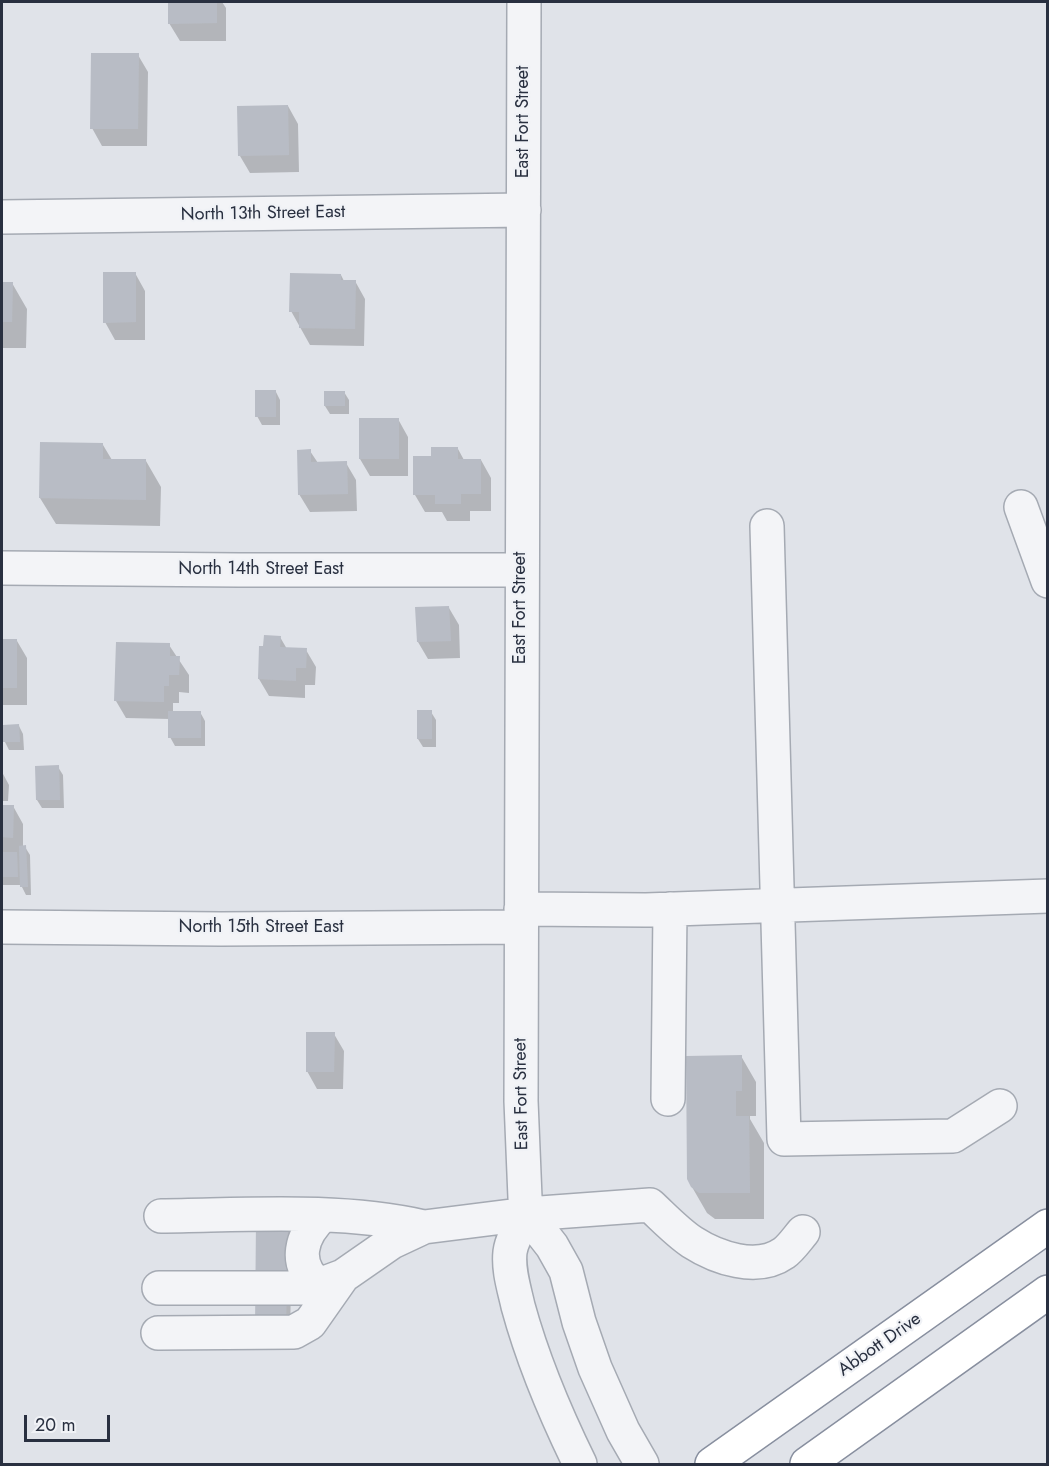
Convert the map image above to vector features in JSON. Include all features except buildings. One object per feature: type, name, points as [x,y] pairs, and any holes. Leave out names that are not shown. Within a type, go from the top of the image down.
[{"type":"highway","name":"Abbott Drive","points":[[712,1464],[1047,1226]]},
{"type":"highway","points":[[807,1464],[1047,1292]]},
{"type":"street","name":"East Fort Street","points":[[524,2],[520,918],[521,1120],[527,1214],[510,1251],[510,1262],[512,1282],[523,1323],[540,1372],[580,1464]]},
{"type":"street","name":"North 13th Street East","points":[[2,217],[524,210]]},
{"type":"street","points":[[1021,507],[1047,581]]},
{"type":"street","points":[[767,526],[784,1139],[953,1136],[1000,1106]]},
{"type":"street","name":"North 14th Street East","points":[[2,568],[521,570]]},
{"type":"street","name":"North 15th Street East","points":[[2,927],[222,929],[520,918],[670,909],[1047,896]]},
{"type":"street","points":[[668,1099],[670,909]]},
{"type":"street","points":[[330,1285],[310,1323],[294,1332],[228,1334],[159,1310],[280,1289],[330,1285],[392,1242],[424,1227],[527,1214],[650,1205],[692,1241],[716,1254],[742,1262],[765,1261],[785,1253],[803,1232]]},
{"type":"street","points":[[527,1214],[552,1246],[566,1271],[579,1322],[595,1368],[623,1431],[642,1464]]},
{"type":"street","points":[[161,1216],[323,1215],[389,1219],[424,1227]]},
{"type":"street","points":[[323,1215],[312,1225],[302,1251],[309,1278],[330,1285]]}]
